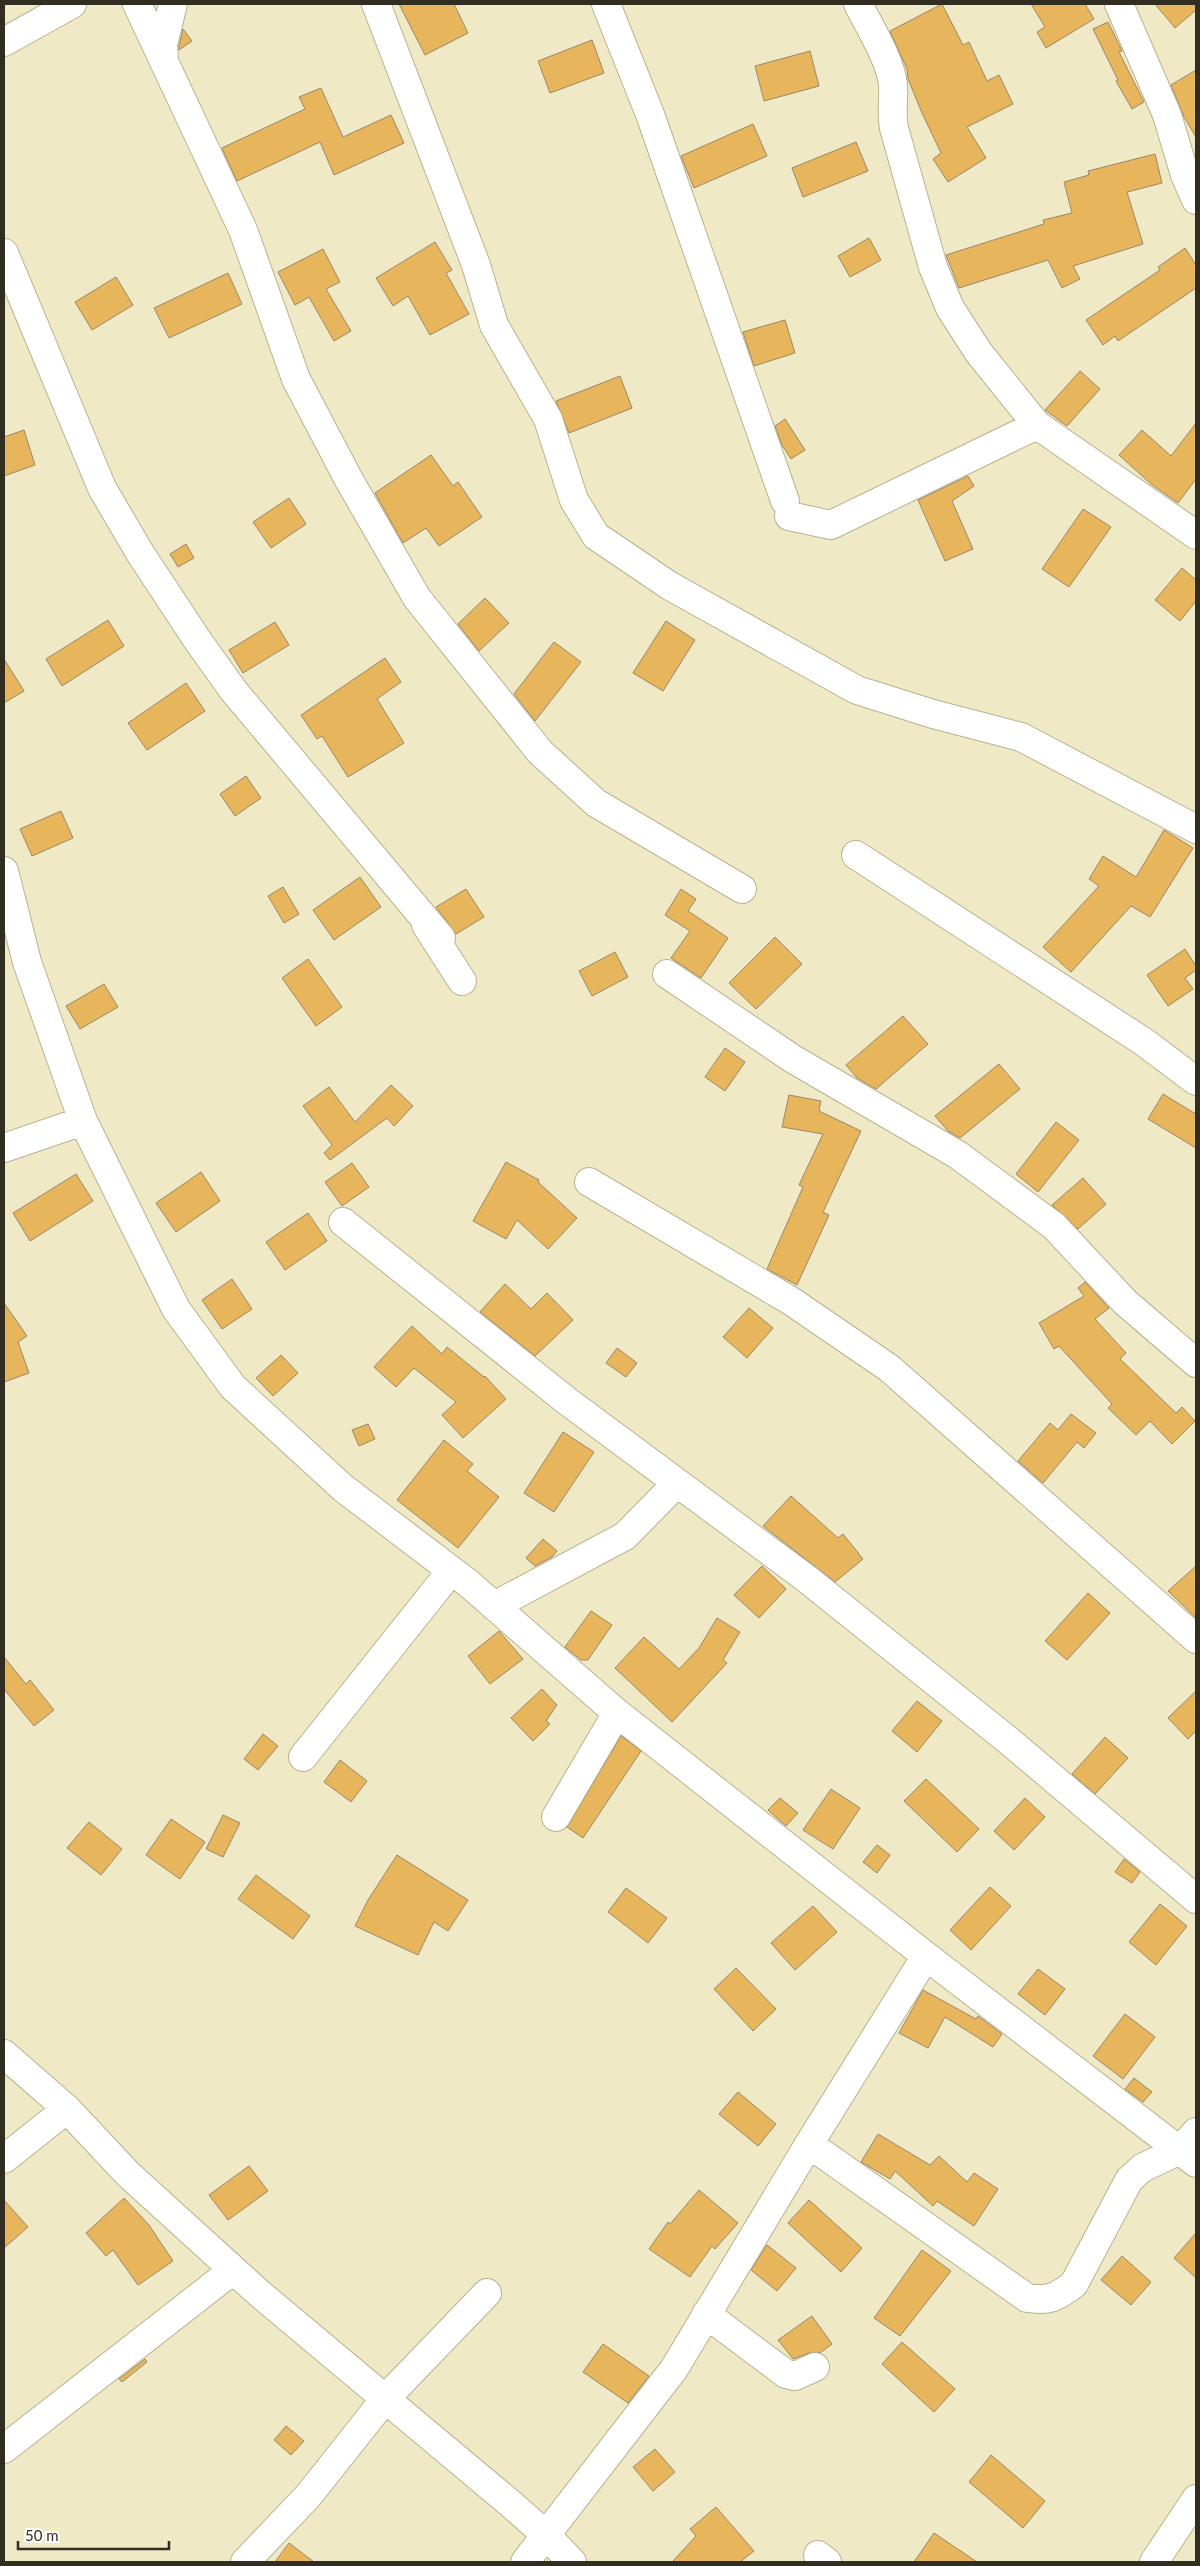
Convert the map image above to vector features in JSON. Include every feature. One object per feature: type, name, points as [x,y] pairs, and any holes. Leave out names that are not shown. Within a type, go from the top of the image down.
[{"type":"street","points":[[4,42],[72,4]]},
{"type":"street","points":[[137,4],[243,230],[296,379],[348,480],[417,598],[540,752],[596,803],[742,889]]},
{"type":"street","points":[[165,66],[163,44],[173,4]]},
{"type":"street","points":[[376,4],[476,265],[494,324],[548,420],[574,500],[596,536],[670,586],[857,690],[933,714],[1021,737],[1196,829]]},
{"type":"street","points":[[606,4],[651,117],[787,509],[831,525],[1037,424]]},
{"type":"street","points":[[858,4],[889,69],[893,85],[891,112],[894,128],[932,268],[950,308],[979,353],[1037,424],[1196,535]]},
{"type":"street","points":[[1121,4],[1167,115],[1185,175],[1196,200]]},
{"type":"street","points":[[4,253],[102,488],[140,553],[233,690],[441,938]]},
{"type":"street","points":[[856,855],[1144,1042],[1196,1081]]},
{"type":"street","points":[[4,871],[27,962],[83,1121],[176,1309],[232,1386],[343,1488],[452,1571],[617,1713],[926,1956],[1191,2149]]},
{"type":"street","points":[[410,902],[462,981]]},
{"type":"street","points":[[667,974],[793,1059],[958,1154],[1054,1226],[1125,1302],[1196,1363]]},
{"type":"street","points":[[4,1148],[83,1121]]},
{"type":"street","points":[[589,1182],[790,1301],[890,1368],[1196,1639]]},
{"type":"street","points":[[343,1222],[567,1401],[807,1579],[1009,1741],[1196,1899]]},
{"type":"street","points":[[494,1606],[625,1536],[677,1482]]},
{"type":"street","points":[[303,1757],[452,1571]]},
{"type":"street","points":[[556,1817],[617,1713]]},
{"type":"street","points":[[524,2562],[547,2536],[674,2370],[809,2144],[926,1956]]},
{"type":"street","points":[[4,2054],[67,2110],[128,2174],[233,2270],[547,2536],[572,2562]]},
{"type":"street","points":[[4,2159],[67,2110]]},
{"type":"street","points":[[809,2144],[1027,2298],[1045,2300],[1060,2295],[1074,2284],[1129,2180],[1142,2168],[1191,2149]]},
{"type":"street","points":[[4,2449],[233,2270]]},
{"type":"street","points":[[244,2562],[308,2496],[385,2399],[487,2292]]},
{"type":"street","points":[[706,2314],[786,2374],[795,2376],[815,2368]]},
{"type":"street","points":[[1154,2562],[1196,2499]]},
{"type":"building","points":[[399,4],[454,4],[468,33],[425,55]]},
{"type":"building","points":[[942,4],[963,45],[969,42],[987,81],[999,75],[1013,104],[967,127],[986,158],[948,182],[933,159],[941,153],[922,113],[908,79],[907,69],[890,31]]},
{"type":"building","points":[[1031,4],[1085,4],[1094,19],[1046,48],[1037,32],[1045,27]]},
{"type":"building","points":[[1155,4],[1196,4],[1196,10],[1175,28]]},
{"type":"building","points":[[1108,22],[1122,51],[1119,52],[1144,102],[1132,109],[1116,81],[1118,80],[1093,29]]},
{"type":"building","points":[[183,29],[192,41],[179,50],[179,46]]},
{"type":"building","points":[[592,40],[604,73],[550,93],[538,61]]},
{"type":"building","points":[[810,51],[819,86],[764,101],[755,66]]},
{"type":"building","points":[[1196,70],[1196,137],[1184,117],[1171,85]]},
{"type":"building","points":[[321,88],[343,137],[391,115],[404,143],[334,175],[320,142],[237,181],[222,148],[305,109],[299,97]]},
{"type":"building","points":[[753,124],[767,156],[694,188],[681,156]]},
{"type":"building","points":[[856,142],[868,171],[803,197],[792,168]]},
{"type":"building","points":[[1155,154],[1162,183],[1127,192],[1143,244],[1073,266],[1080,279],[1062,288],[1048,260],[959,288],[946,255],[1044,224],[1043,220],[1072,213],[1064,182],[1089,175],[1088,171]]},
{"type":"building","points":[[869,238],[881,260],[850,277],[838,256]]},
{"type":"building","points":[[435,242],[452,270],[446,273],[469,314],[430,335],[408,296],[393,306],[376,278]]},
{"type":"building","points":[[1185,248],[1196,265],[1196,288],[1118,341],[1115,336],[1103,345],[1086,320],[1160,270],[1158,267]]},
{"type":"building","points":[[323,249],[340,282],[326,289],[351,331],[334,341],[309,297],[295,305],[278,272]]},
{"type":"building","points":[[228,273],[242,304],[169,338],[154,308]]},
{"type":"building","points":[[116,277],[133,305],[92,330],[75,302]]},
{"type":"building","points":[[785,320],[795,353],[754,366],[743,332]]},
{"type":"building","points":[[1080,371],[1100,389],[1067,426],[1045,410]]},
{"type":"building","points":[[620,376],[632,408],[569,433],[556,401]]},
{"type":"building","points":[[785,419],[805,450],[791,459],[782,445],[775,426]]},
{"type":"building","points":[[1196,423],[1196,479],[1178,503],[1151,484],[1119,455],[1142,430],[1171,456]]},
{"type":"building","points":[[24,430],[35,465],[4,476],[4,437]]},
{"type":"building","points":[[431,455],[453,486],[458,482],[482,517],[439,546],[426,528],[403,543],[375,493]]},
{"type":"building","points":[[968,476],[974,486],[952,501],[973,549],[945,561],[918,500]]},
{"type":"building","points":[[289,498],[306,524],[271,548],[253,522]]},
{"type":"building","points":[[1083,509],[1111,527],[1069,587],[1042,569]]},
{"type":"building","points":[[186,544],[194,558],[178,567],[170,554]]},
{"type":"building","points":[[1182,568],[1196,580],[1196,601],[1180,621],[1155,600]]},
{"type":"building","points":[[485,598],[509,623],[479,651],[458,624]]},
{"type":"building","points":[[108,620],[124,646],[62,686],[46,659]]},
{"type":"building","points":[[666,621],[695,640],[663,691],[633,673]]},
{"type":"building","points":[[275,622],[289,645],[243,673],[229,650]]},
{"type":"building","points":[[554,642],[581,662],[535,721],[514,694]]},
{"type":"building","points":[[385,658],[401,682],[377,699],[404,743],[348,777],[322,736],[317,739],[301,715]]},
{"type":"building","points":[[4,659],[24,691],[4,703]]},
{"type":"building","points":[[186,683],[205,711],[147,750],[128,723]]},
{"type":"building","points":[[246,776],[261,798],[235,816],[220,794]]},
{"type":"building","points":[[61,811],[73,838],[32,856],[20,829]]},
{"type":"building","points":[[1164,830],[1193,848],[1150,917],[1131,906],[1071,972],[1043,947],[1099,886],[1089,879],[1103,856],[1136,877]]},
{"type":"building","points":[[360,877],[381,907],[334,940],[313,910]]},
{"type":"building","points":[[283,887],[299,914],[284,923],[268,896]]},
{"type":"building","points":[[466,889],[484,917],[456,934],[436,907]]},
{"type":"building","points":[[681,889],[696,899],[688,911],[728,938],[701,978],[671,958],[690,931],[665,915]]},
{"type":"building","points":[[775,937],[802,964],[756,1009],[729,983]]},
{"type":"building","points":[[1185,949],[1196,966],[1196,970],[1185,978],[1193,989],[1168,1006],[1147,975]]},
{"type":"building","points":[[615,952],[628,977],[592,996],[579,971]]},
{"type":"building","points":[[308,959],[342,1007],[316,1026],[282,978]]},
{"type":"building","points":[[104,984],[118,1007],[80,1029],[66,1006]]},
{"type":"building","points":[[903,1016],[928,1044],[876,1089],[857,1078],[846,1065]]},
{"type":"building","points":[[725,1048],[745,1062],[725,1091],[705,1077]]},
{"type":"building","points":[[999,1064],[1020,1089],[960,1138],[948,1131],[935,1116]]},
{"type":"building","points":[[391,1085],[413,1106],[394,1126],[387,1118],[330,1160],[324,1153],[332,1145],[303,1106],[329,1087],[355,1122]]},
{"type":"building","points":[[1163,1094],[1196,1114],[1196,1148],[1148,1119]]},
{"type":"building","points":[[789,1095],[821,1101],[819,1111],[861,1131],[823,1212],[829,1215],[797,1285],[767,1269],[803,1187],[799,1185],[823,1134],[782,1127]]},
{"type":"building","points":[[1056,1122],[1079,1140],[1038,1192],[1016,1174]]},
{"type":"building","points":[[506,1162],[539,1180],[538,1182],[577,1218],[548,1249],[517,1220],[506,1239],[473,1221]]},
{"type":"building","points":[[352,1163],[369,1187],[342,1206],[325,1182]]},
{"type":"building","points":[[201,1172],[220,1201],[176,1232],[156,1203]]},
{"type":"building","points":[[76,1174],[93,1201],[30,1241],[13,1213]]},
{"type":"building","points":[[1083,1178],[1106,1204],[1078,1229],[1052,1205]]},
{"type":"building","points":[[308,1213],[327,1241],[285,1270],[266,1242]]},
{"type":"building","points":[[232,1279],[252,1309],[222,1329],[202,1300]]},
{"type":"building","points":[[1085,1282],[1109,1308],[1095,1319],[1126,1353],[1120,1359],[1176,1413],[1182,1407],[1195,1421],[1172,1444],[1150,1421],[1136,1435],[1108,1408],[1112,1404],[1059,1346],[1054,1349],[1039,1323],[1084,1296],[1078,1288]]},
{"type":"building","points":[[505,1284],[531,1309],[547,1293],[573,1320],[535,1356],[480,1312]]},
{"type":"building","points":[[4,1303],[27,1336],[18,1342],[29,1373],[4,1382]]},
{"type":"building","points":[[749,1308],[773,1328],[747,1358],[723,1337]]},
{"type":"building","points":[[412,1326],[442,1354],[447,1347],[485,1376],[506,1399],[463,1438],[442,1415],[456,1402],[414,1368],[396,1387],[374,1367]]},
{"type":"building","points":[[617,1348],[637,1363],[626,1377],[606,1363]]},
{"type":"building","points":[[281,1355],[298,1373],[273,1396],[256,1378]]},
{"type":"building","points":[[1071,1414],[1096,1433],[1084,1448],[1077,1442],[1043,1483],[1018,1461],[1050,1423],[1058,1430]]},
{"type":"building","points":[[368,1424],[375,1439],[359,1446],[352,1430]]},
{"type":"building","points":[[563,1432],[594,1452],[554,1512],[524,1493]]},
{"type":"building","points":[[444,1440],[473,1464],[467,1471],[499,1497],[458,1548],[397,1500]]},
{"type":"building","points":[[791,1496],[838,1538],[843,1534],[863,1559],[835,1582],[763,1526]]},
{"type":"building","points":[[543,1539],[557,1551],[552,1557],[535,1566],[526,1558]]},
{"type":"building","points":[[762,1566],[786,1589],[759,1618],[734,1595]]},
{"type":"building","points":[[1196,1566],[1196,1618],[1168,1591]]},
{"type":"building","points":[[1088,1593],[1110,1613],[1067,1660],[1045,1641]]},
{"type":"building","points":[[591,1611],[612,1625],[588,1660],[581,1660],[565,1647]]},
{"type":"building","points":[[717,1618],[740,1632],[723,1660],[727,1663],[672,1722],[615,1668],[644,1637],[679,1669],[699,1648]]},
{"type":"building","points":[[499,1631],[523,1659],[490,1684],[468,1656]]},
{"type":"building","points":[[4,1657],[26,1684],[30,1680],[54,1710],[34,1726],[4,1689]]},
{"type":"building","points":[[542,1689],[557,1705],[546,1721],[550,1724],[533,1741],[511,1718]]},
{"type":"building","points":[[1196,1691],[1196,1731],[1188,1739],[1168,1718]]},
{"type":"building","points":[[917,1701],[942,1721],[917,1752],[892,1731]]},
{"type":"building","points":[[263,1734],[278,1746],[258,1770],[244,1759]]},
{"type":"building","points":[[621,1736],[641,1751],[583,1838],[567,1827]]},
{"type":"building","points":[[1105,1737],[1128,1758],[1095,1794],[1072,1774]]},
{"type":"building","points":[[340,1760],[367,1781],[351,1802],[324,1782]]},
{"type":"building","points":[[926,1779],[979,1829],[957,1852],[904,1801]]},
{"type":"building","points":[[831,1789],[860,1808],[833,1849],[803,1830]]},
{"type":"building","points":[[780,1798],[798,1813],[786,1826],[768,1810]]},
{"type":"building","points":[[1025,1798],[1045,1817],[1014,1850],[994,1831]]},
{"type":"building","points":[[223,1815],[240,1823],[223,1857],[206,1849]]},
{"type":"building","points":[[171,1819],[205,1842],[180,1879],[146,1855]]},
{"type":"building","points":[[89,1822],[122,1849],[101,1875],[67,1848]]},
{"type":"building","points":[[877,1845],[890,1855],[877,1873],[863,1862]]},
{"type":"building","points":[[397,1855],[468,1900],[448,1931],[434,1922],[418,1955],[355,1926],[368,1900]]},
{"type":"building","points":[[1124,1859],[1140,1872],[1132,1883],[1115,1872]]},
{"type":"building","points":[[256,1875],[310,1916],[293,1939],[238,1899]]},
{"type":"building","points":[[990,1887],[1011,1906],[971,1950],[950,1930]]},
{"type":"building","points":[[626,1888],[667,1918],[648,1943],[608,1912]]},
{"type":"building","points":[[1160,1904],[1187,1926],[1156,1965],[1129,1942]]},
{"type":"building","points":[[813,1906],[837,1932],[795,1970],[771,1943]]},
{"type":"building","points":[[736,1968],[776,2009],[753,2031],[714,1989]]},
{"type":"building","points":[[1038,1969],[1065,1989],[1045,2015],[1018,1994]]},
{"type":"building","points":[[923,1990],[976,2019],[978,2016],[1002,2034],[993,2047],[945,2017],[928,2048],[899,2033]]},
{"type":"building","points":[[1125,2014],[1155,2037],[1123,2079],[1093,2056]]},
{"type":"building","points":[[1134,2078],[1152,2092],[1143,2102],[1125,2089]]},
{"type":"building","points":[[738,2092],[776,2124],[758,2146],[719,2114]]},
{"type":"building","points":[[878,2134],[930,2165],[939,2156],[967,2182],[974,2173],[998,2189],[974,2226],[937,2201],[933,2206],[895,2171],[890,2179],[861,2162]]},
{"type":"building","points":[[249,2166],[268,2191],[228,2220],[209,2195]]},
{"type":"building","points":[[699,2190],[738,2223],[715,2249],[712,2246],[690,2277],[649,2249],[668,2222],[670,2224]]},
{"type":"building","points":[[124,2198],[149,2225],[173,2261],[138,2285],[113,2250],[106,2256],[86,2233]]},
{"type":"building","points":[[4,2200],[28,2227],[4,2248]]},
{"type":"building","points":[[809,2200],[862,2248],[841,2272],[788,2223]]},
{"type":"building","points":[[1196,2233],[1196,2278],[1174,2258]]},
{"type":"building","points":[[767,2245],[796,2268],[777,2291],[751,2270]]},
{"type":"building","points":[[922,2250],[951,2271],[900,2336],[874,2318]]},
{"type":"building","points":[[1122,2256],[1151,2282],[1131,2305],[1101,2280]]},
{"type":"building","points":[[812,2316],[832,2344],[820,2353],[809,2353],[793,2359],[778,2340]]},
{"type":"building","points":[[902,2342],[955,2389],[934,2412],[882,2364]]},
{"type":"building","points":[[603,2344],[649,2376],[628,2403],[583,2372]]},
{"type":"building","points":[[145,2359],[147,2362],[122,2382],[119,2379]]},
{"type":"building","points":[[286,2426],[304,2441],[291,2455],[274,2440]]},
{"type":"building","points":[[655,2449],[675,2472],[653,2491],[633,2467]]},
{"type":"building","points":[[991,2455],[1045,2501],[1023,2528],[969,2482]]},
{"type":"building","points":[[716,2507],[754,2551],[740,2562],[672,2562],[696,2536],[690,2529]]},
{"type":"building","points":[[934,2533],[977,2562],[914,2562]]},
{"type":"building","points":[[289,2543],[314,2562],[275,2562]]}]
